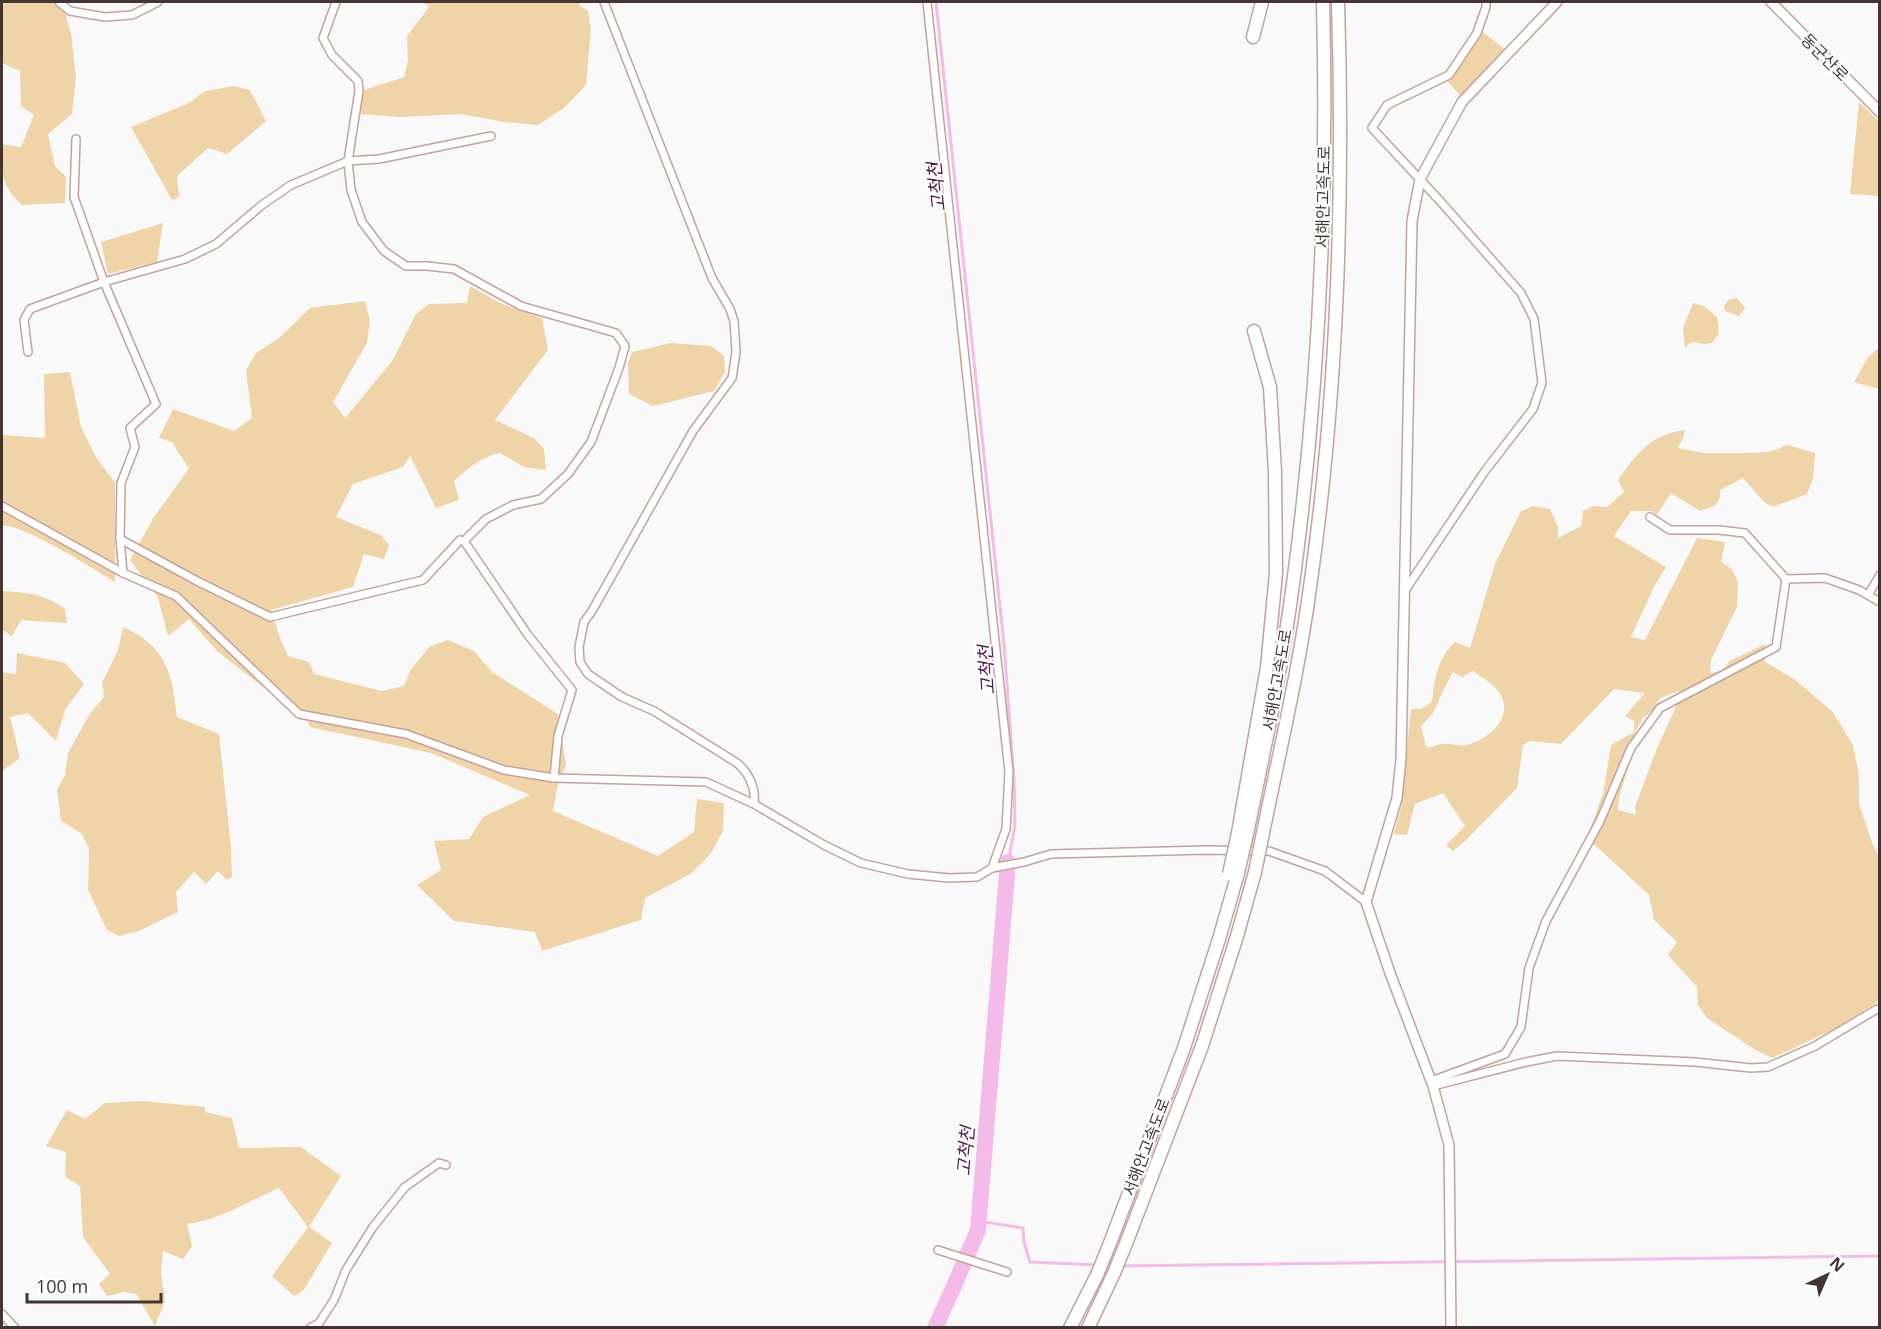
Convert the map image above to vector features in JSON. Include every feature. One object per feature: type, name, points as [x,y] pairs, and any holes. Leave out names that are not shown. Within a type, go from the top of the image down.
[{"type":"highway","points":[[1252,37],[1262,2]]},
{"type":"highway","name":"서해안고속도로","points":[[1070,1328],[1097,1275],[1184,1048],[1219,939],[1271,714],[1293,585],[1311,418],[1322,248],[1325,74],[1323,2]]},
{"type":"highway","name":"서해안고속도로","points":[[1088,1328],[1127,1241],[1202,1046],[1255,872],[1287,717],[1311,581],[1329,420],[1338,247],[1340,74],[1338,2]]},
{"type":"highway","points":[[1243,833],[1267,667],[1276,573],[1275,472],[1270,387],[1254,331]]},
{"type":"street","points":[[59,2],[70,11],[105,17],[132,15],[158,2]]},
{"type":"street","points":[[336,2],[323,38],[332,55],[358,81],[360,91],[348,161],[351,190],[362,222],[384,251],[406,267],[427,266],[454,269],[521,306],[616,333],[625,346],[591,442],[568,474],[541,499],[513,505],[486,519],[464,541],[528,635],[572,690],[558,735],[554,778]]},
{"type":"street","points":[[604,2],[712,278],[730,309],[734,321],[736,352],[732,378],[693,431],[584,622],[579,647],[580,662],[588,674],[621,697],[654,711],[737,763],[745,770],[756,794],[754,804]]},
{"type":"street","points":[[927,2],[1009,772],[1006,829],[996,868]]},
{"type":"street","points":[[1404,592],[1485,471],[1533,409],[1542,383],[1534,319],[1521,293],[1372,128],[1387,105],[1449,75],[1477,33],[1486,2]]},
{"type":"street","points":[[1366,902],[1397,798],[1401,759],[1412,221],[1420,179],[1462,102],[1557,2]]},
{"type":"street","name":"동군산로","points":[[1771,2],[1880,112]]},
{"type":"street","points":[[28,352],[24,320],[30,309],[104,282],[185,259],[216,244],[262,205],[291,185],[348,161],[379,159],[491,136]]},
{"type":"street","points":[[76,139],[74,196],[104,282],[156,404],[130,428],[135,447],[122,483],[120,539],[123,573]]},
{"type":"street","points":[[2,506],[123,573],[176,596],[299,714],[406,734],[504,770],[554,778],[706,782],[754,804],[824,845],[861,862],[908,874],[949,878],[977,877],[996,868],[1051,854],[1206,850],[1269,851],[1325,871],[1366,902],[1432,1083],[1449,1145],[1451,1328]]},
{"type":"street","points":[[1432,1083],[1505,1054],[1521,1027],[1529,968],[1546,921],[1600,821],[1631,748],[1660,708],[1776,647],[1786,579],[1745,532],[1670,530],[1650,517]]},
{"type":"street","points":[[120,539],[270,617],[423,580],[460,540]]},
{"type":"street","points":[[1868,595],[1880,575]]},
{"type":"street","points":[[1786,579],[1825,578],[1859,590],[1880,602]]},
{"type":"street","points":[[1432,1083],[1557,1056],[1695,1062],[1768,1068],[1815,1046],[1876,1009],[1880,1010]]},
{"type":"street","points":[[310,1328],[319,1323],[334,1300],[346,1270],[373,1227],[405,1187],[439,1163],[446,1165]]},
{"type":"street","points":[[938,1250],[1007,1272]]},
{"type":"street","points":[[2,1314],[15,1328]]},
{"type":"shaded area","points":[[2,2],[62,2],[71,33],[76,77],[72,114],[48,134],[55,166],[66,177],[65,203],[22,205],[10,191],[4,178],[2,144],[21,147],[34,115],[21,106],[20,71],[2,63]]},
{"type":"shaded area","points":[[422,2],[585,2],[578,4],[588,11],[591,29],[586,85],[564,108],[538,125],[504,122],[461,114],[400,117],[358,114],[364,90],[404,77],[408,60],[407,36],[429,7]]},
{"type":"shaded area","points":[[1483,32],[1506,50],[1461,96],[1448,82]]},
{"type":"shaded area","points":[[234,86],[250,90],[266,121],[227,154],[208,148],[177,176],[179,197],[172,200],[131,127],[189,103],[205,91]]},
{"type":"shaded area","points":[[1859,102],[1879,121],[1879,196],[1850,194]]},
{"type":"shaded area","points":[[163,223],[157,262],[108,274],[101,242]]},
{"type":"shaded area","points":[[470,286],[502,304],[542,318],[548,350],[495,420],[534,438],[544,449],[546,470],[524,467],[500,453],[487,457],[454,481],[459,500],[436,508],[410,456],[403,467],[353,484],[336,517],[381,535],[389,545],[384,559],[364,554],[353,587],[271,610],[288,656],[309,662],[314,674],[382,691],[404,686],[410,671],[429,647],[448,640],[474,651],[492,672],[558,714],[566,765],[557,788],[553,811],[658,856],[694,832],[697,799],[724,803],[723,831],[711,853],[692,873],[645,898],[641,920],[542,951],[535,932],[454,921],[417,885],[441,870],[434,841],[469,839],[483,817],[530,795],[431,753],[310,727],[308,722],[217,651],[189,619],[168,636],[158,598],[130,560],[154,517],[189,469],[172,442],[159,438],[173,409],[234,431],[252,418],[246,370],[256,353],[279,338],[310,308],[365,301],[370,320],[367,343],[333,402],[345,418],[393,360],[416,314],[429,304],[467,303]]},
{"type":"shaded area","points":[[1737,298],[1745,308],[1739,316],[1725,311],[1724,306],[1728,300]]},
{"type":"shaded area","points":[[1693,303],[1704,306],[1717,317],[1719,333],[1712,343],[1692,342],[1685,347],[1683,328]]},
{"type":"shaded area","points":[[671,343],[711,346],[724,356],[725,372],[714,391],[653,406],[629,394],[628,363],[632,352]]},
{"type":"shaded area","points":[[1879,348],[1879,389],[1854,382],[1868,357]]},
{"type":"shaded area","points":[[70,372],[81,427],[96,457],[115,483],[115,582],[41,539],[12,527],[2,526],[2,435],[45,438],[44,374]]},
{"type":"shaded area","points":[[1685,430],[1678,448],[1703,453],[1770,452],[1787,445],[1815,453],[1813,479],[1807,494],[1773,507],[1764,502],[1743,478],[1720,490],[1720,498],[1715,506],[1700,511],[1671,493],[1657,515],[1652,511],[1631,511],[1614,536],[1666,567],[1631,637],[1645,640],[1697,538],[1725,542],[1721,562],[1732,569],[1738,582],[1737,607],[1711,660],[1710,673],[1722,671],[1730,661],[1765,644],[1765,662],[1794,679],[1832,711],[1853,745],[1859,775],[1859,804],[1879,856],[1879,1001],[1835,1029],[1772,1058],[1707,1018],[1698,1005],[1697,987],[1668,955],[1677,942],[1654,920],[1649,895],[1595,845],[1586,840],[1603,794],[1611,745],[1634,732],[1634,721],[1625,716],[1645,693],[1614,689],[1561,744],[1530,741],[1523,745],[1517,788],[1453,851],[1446,845],[1465,826],[1443,793],[1415,804],[1407,835],[1394,834],[1401,807],[1411,709],[1421,709],[1432,702],[1438,669],[1449,648],[1455,642],[1470,648],[1495,564],[1521,511],[1533,506],[1550,509],[1558,527],[1558,538],[1581,526],[1583,511],[1593,506],[1607,507],[1624,492],[1618,480],[1631,462],[1654,441],[1673,432]],"holes":[[[1473,671],[1499,691],[1504,704],[1501,720],[1490,733],[1475,742],[1464,745],[1441,744],[1426,747],[1421,726],[1433,713],[1453,672],[1462,677]],[[1679,691],[1675,709],[1657,748],[1635,807],[1636,815],[1618,810],[1635,732],[1643,718],[1653,710],[1660,698]]]},
{"type":"shaded area","points":[[2,591],[27,593],[50,600],[65,609],[67,623],[21,620],[12,636],[2,630]]},
{"type":"shaded area","points":[[123,627],[149,643],[165,663],[173,687],[177,717],[219,734],[232,877],[227,880],[218,871],[206,884],[194,872],[176,892],[178,912],[139,931],[119,936],[107,930],[88,890],[89,848],[81,833],[61,821],[57,790],[65,775],[68,753],[89,715],[104,697],[102,683],[118,650]]},
{"type":"shaded area","points":[[17,653],[65,663],[84,684],[65,710],[56,741],[28,713],[10,717],[20,758],[2,771],[2,672],[16,674]]},
{"type":"shaded area","points":[[143,1101],[205,1107],[205,1112],[232,1118],[239,1148],[301,1147],[341,1176],[309,1227],[332,1243],[303,1291],[294,1296],[272,1276],[308,1227],[279,1188],[211,1219],[187,1224],[192,1246],[183,1259],[163,1251],[161,1272],[165,1301],[155,1326],[136,1294],[124,1292],[107,1296],[99,1284],[110,1274],[83,1237],[80,1186],[65,1177],[66,1152],[46,1146],[67,1110],[85,1119],[105,1103]]},
{"type":"waterway","name":"고척천","points":[[936,2],[1004,644],[1015,826],[1008,862]]},
{"type":"waterway","name":"고척천","points":[[935,1328],[978,1230],[1008,862]]},
{"type":"waterway","points":[[978,1221],[1023,1228],[1024,1242],[1030,1262],[1098,1265]]},
{"type":"waterway","points":[[1119,1266],[1880,1256]]}]
